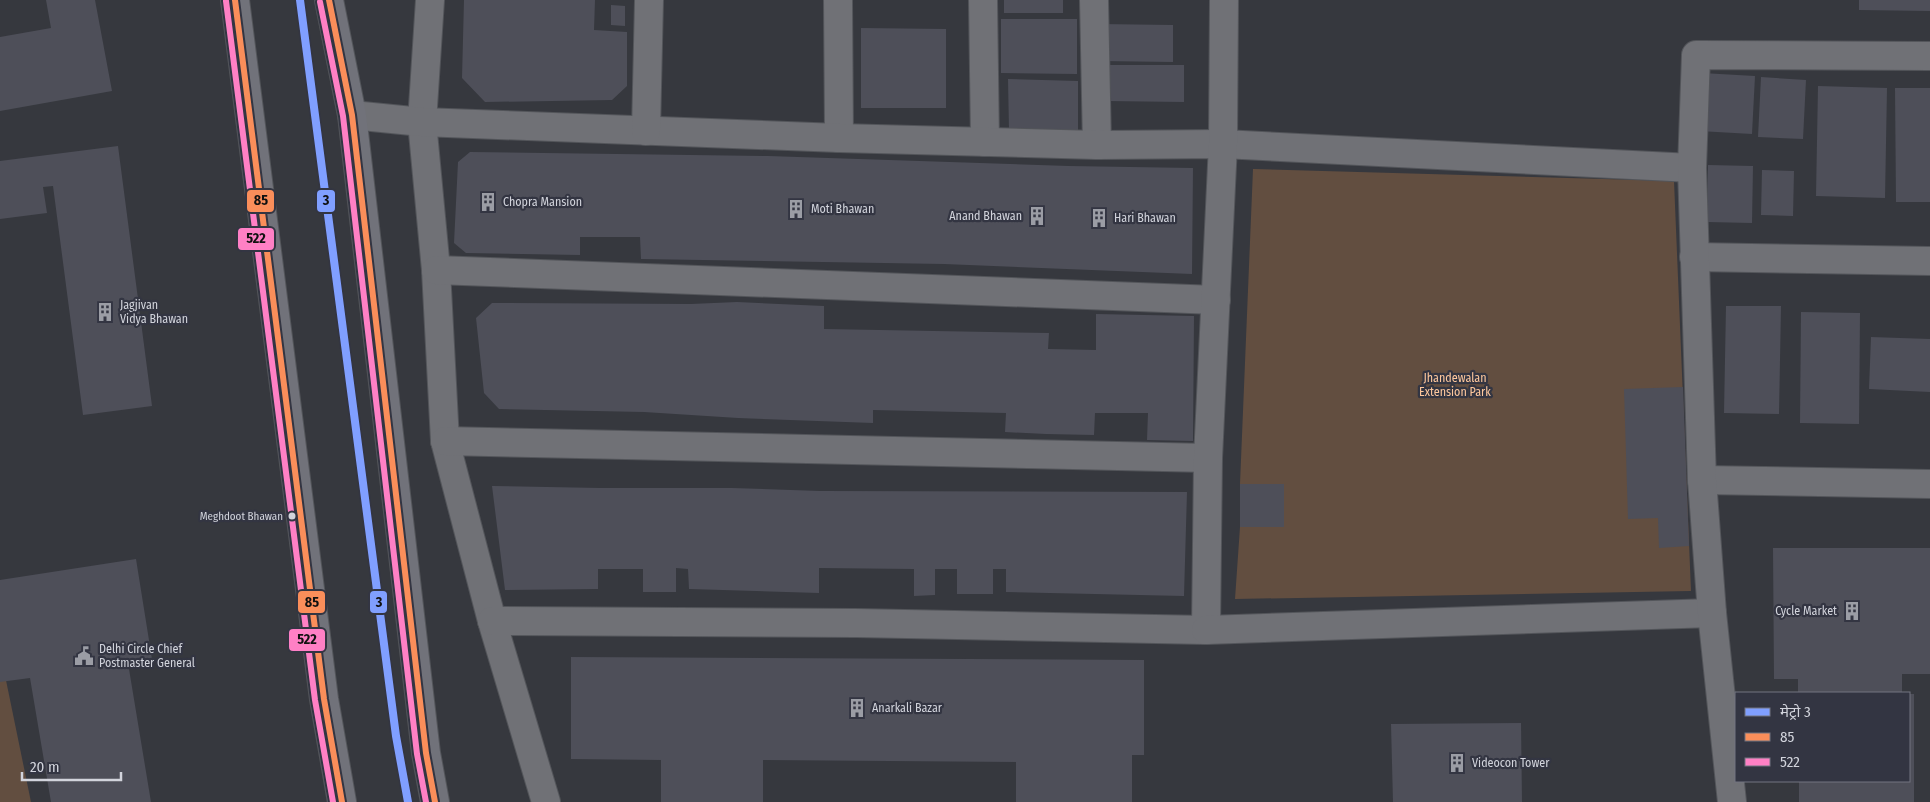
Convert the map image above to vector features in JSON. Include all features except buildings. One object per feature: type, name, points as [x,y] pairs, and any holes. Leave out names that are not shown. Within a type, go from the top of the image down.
[{"type":"main road","points":[[235,0],[321,679],[342,802]]},
{"type":"main road","points":[[329,0],[352,115],[426,753],[435,802]]},
{"type":"street","points":[[430,0],[422,122],[436,270],[445,441],[492,621],[546,802]]},
{"type":"street","points":[[646,131],[649,0]]},
{"type":"street","points":[[838,0],[839,138]]},
{"type":"street","points":[[983,0],[985,142]]},
{"type":"street","points":[[1094,0],[1097,144]]},
{"type":"street","points":[[1206,630],[1208,458],[1224,144],[1224,0]]},
{"type":"street","points":[[1732,802],[1712,613],[1702,480],[1692,168],[1696,55],[1930,56]]},
{"type":"street","points":[[352,115],[422,122],[839,138],[1097,144],[1224,144],[1692,168]]},
{"type":"street","points":[[1694,257],[1930,261]]},
{"type":"street","points":[[436,270],[1216,300]]},
{"type":"street","points":[[445,441],[1208,458]]},
{"type":"street","points":[[1702,480],[1930,484]]},
{"type":"street","points":[[492,621],[856,623],[1206,630],[1712,613]]},
{"type":"green space","name":"Jhandewalan Extension Park","points":[[1253,169],[1674,181],[1691,591],[1235,599],[1240,527],[1240,484]]},
{"type":"green space","points":[[0,651],[31,802],[0,802]]},
{"type":"metro line","name":"3","points":[[300,0],[396,736],[408,802]]},
{"type":"transit line","name":"85","points":[[235,0],[324,699],[342,802]]},
{"type":"transit line","name":"85","points":[[329,0],[352,115],[426,753],[435,802]]},
{"type":"transit line","name":"522","points":[[226,1],[315,700],[333,802]]},
{"type":"transit line","name":"522","points":[[320,2],[343,116],[417,754],[426,802]]},
{"type":"place","name":"Chopra Mansion","points":[[488,202]]},
{"type":"place","name":"Moti Bhawan","points":[[796,209]]},
{"type":"place","name":"Anand Bhawan","points":[[1037,216]]},
{"type":"place","name":"Hari Bhawan","points":[[1099,218]]},
{"type":"place","name":"Jagjivan Vidya Bhawan","points":[[105,312]]},
{"type":"place","name":"Meghdoot Bhawan","points":[[292,516]]},
{"type":"place","name":"Cycle Market","points":[[1852,611]]},
{"type":"place","name":"Delhi Circle Chief Postmaster General","points":[[84,656]]},
{"type":"place","name":"Anarkali Bazar","points":[[857,708]]},
{"type":"place","name":"Videocon Tower","points":[[1457,763]]}]
